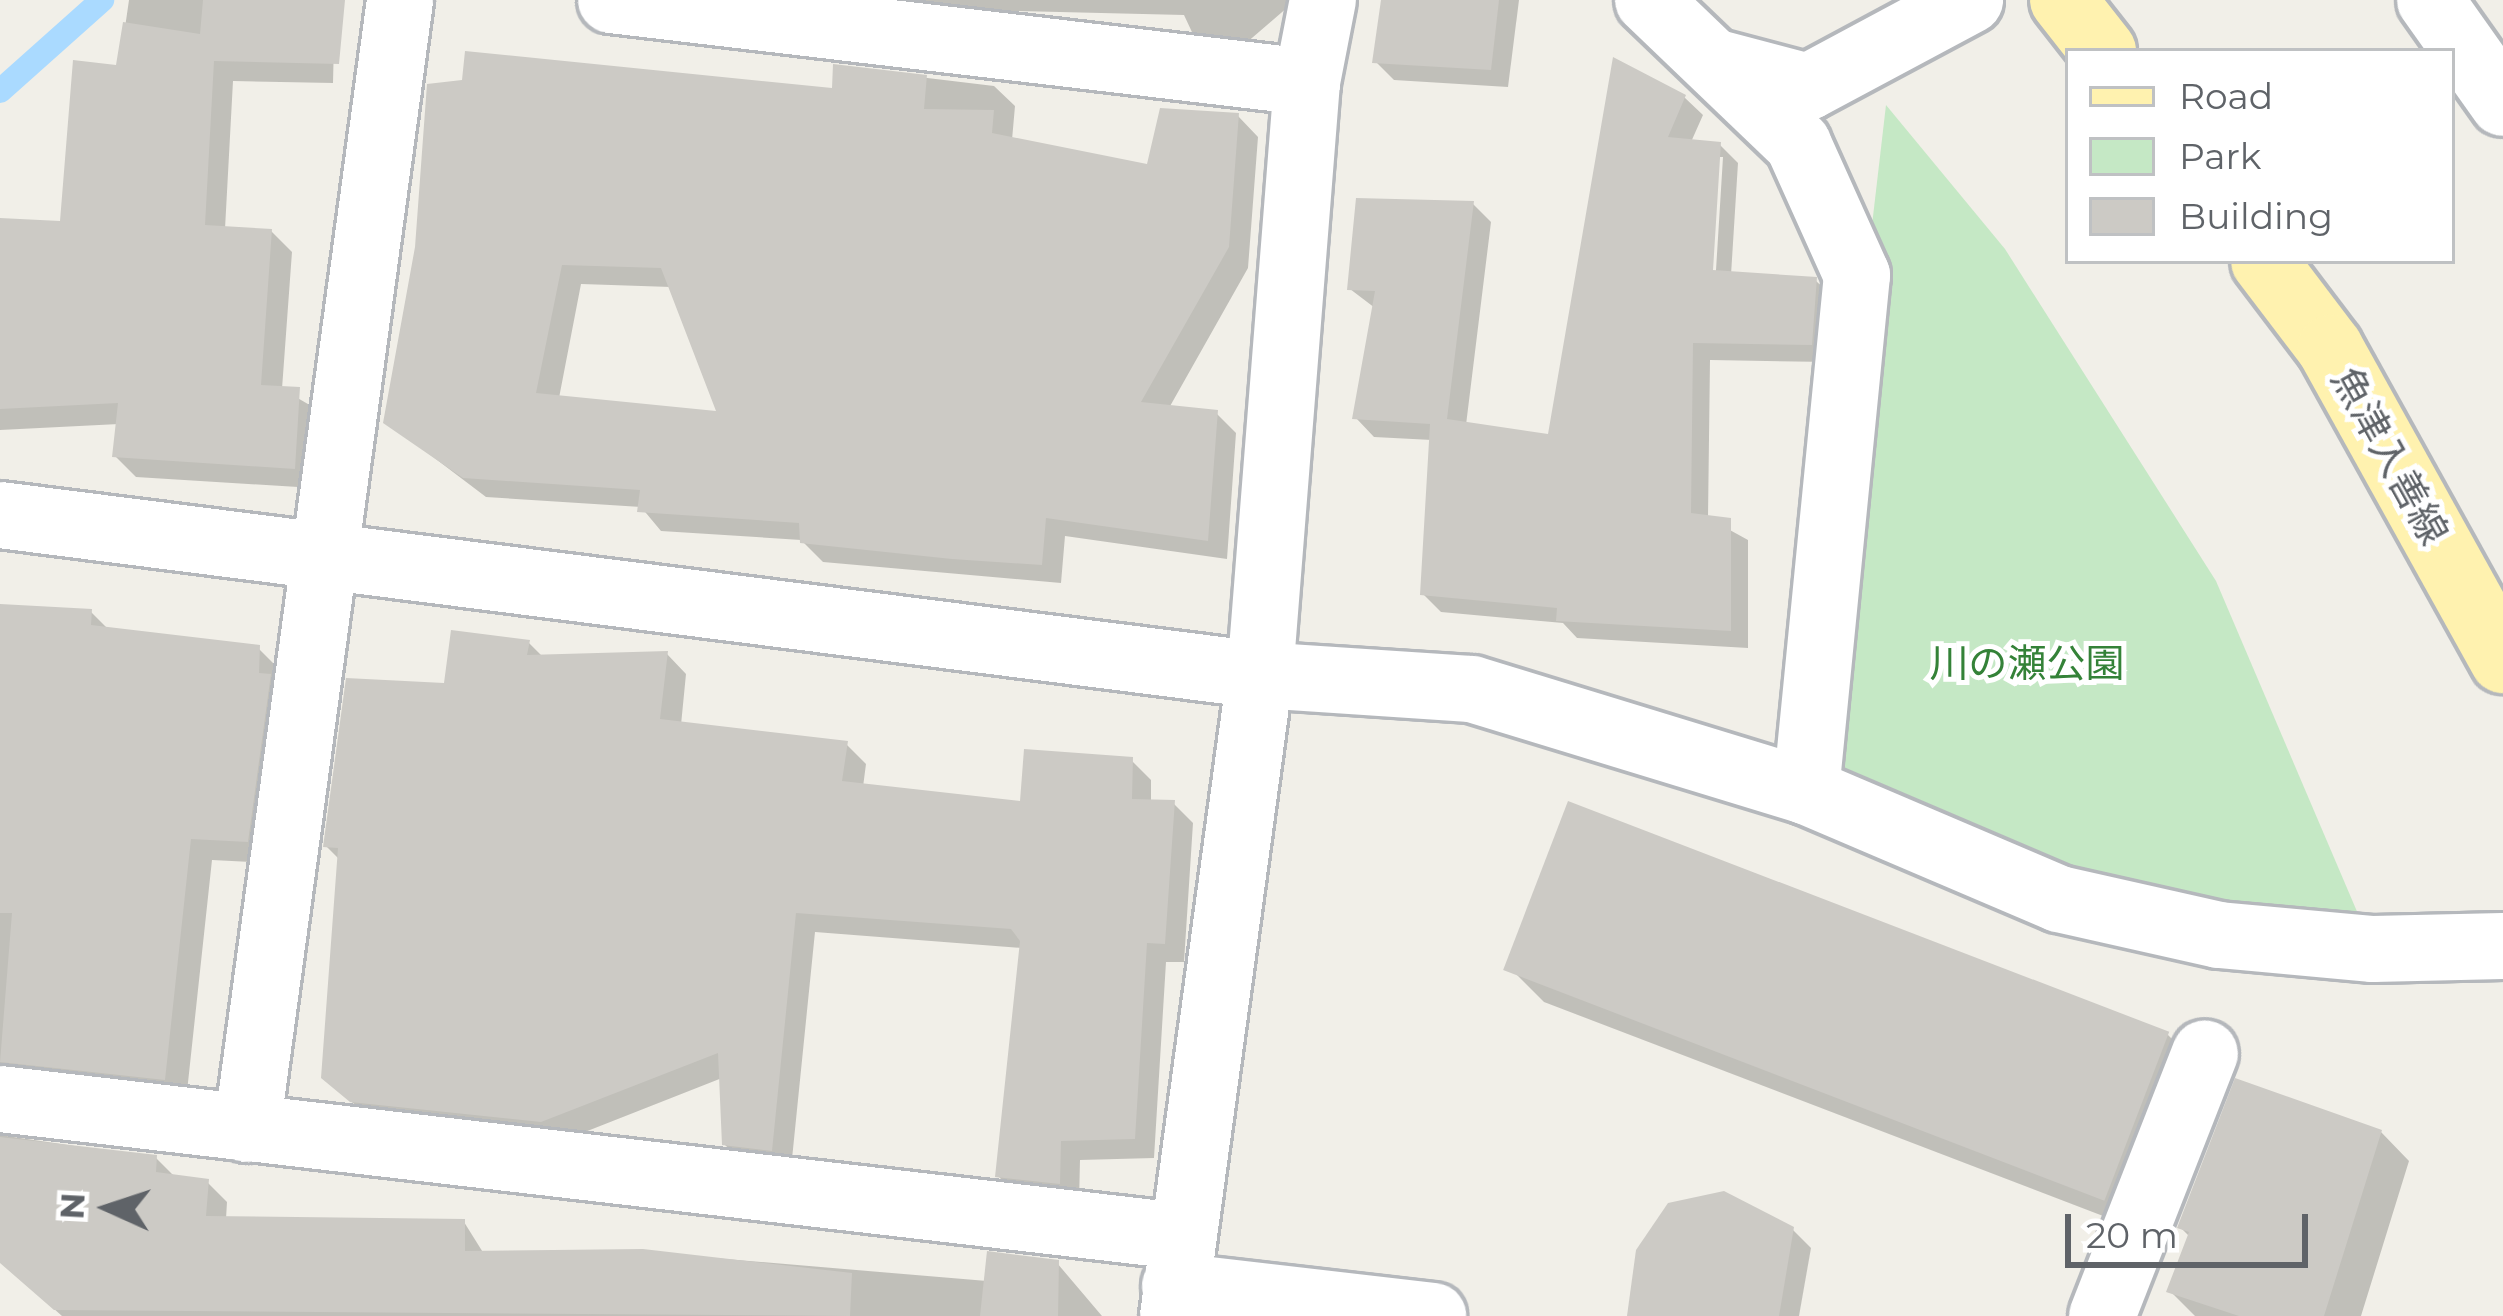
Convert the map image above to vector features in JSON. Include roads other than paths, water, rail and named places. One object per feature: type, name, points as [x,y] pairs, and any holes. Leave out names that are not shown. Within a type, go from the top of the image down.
[{"type":"main road","name":"魚津入善線","points":[[2266,264],[2330,348],[2503,660]]},
{"type":"street","points":[[247,1130],[317,554],[400,0]]},
{"type":"street","points":[[611,0],[1307,82]]},
{"type":"street","points":[[1175,1279],[1259,674],[1307,82],[1323,0]]},
{"type":"street","points":[[1648,0],[1798,144],[1857,275],[1806,791]]},
{"type":"street","points":[[1713,62],[1808,87],[1970,0]]},
{"type":"street","points":[[2430,0],[2503,103]]},
{"type":"street","points":[[0,515],[1259,674],[1472,689],[1806,791],[2059,899],[2196,930],[2373,950],[2503,946]]},
{"type":"street","points":[[2102,1316],[2204,1053]]},
{"type":"street","points":[[0,1099],[247,1130],[1433,1316]]},
{"type":"waterway","points":[[0,91],[102,0]]},
{"type":"park label","name":"川の瀬公園","points":[[2027,663]]}]
